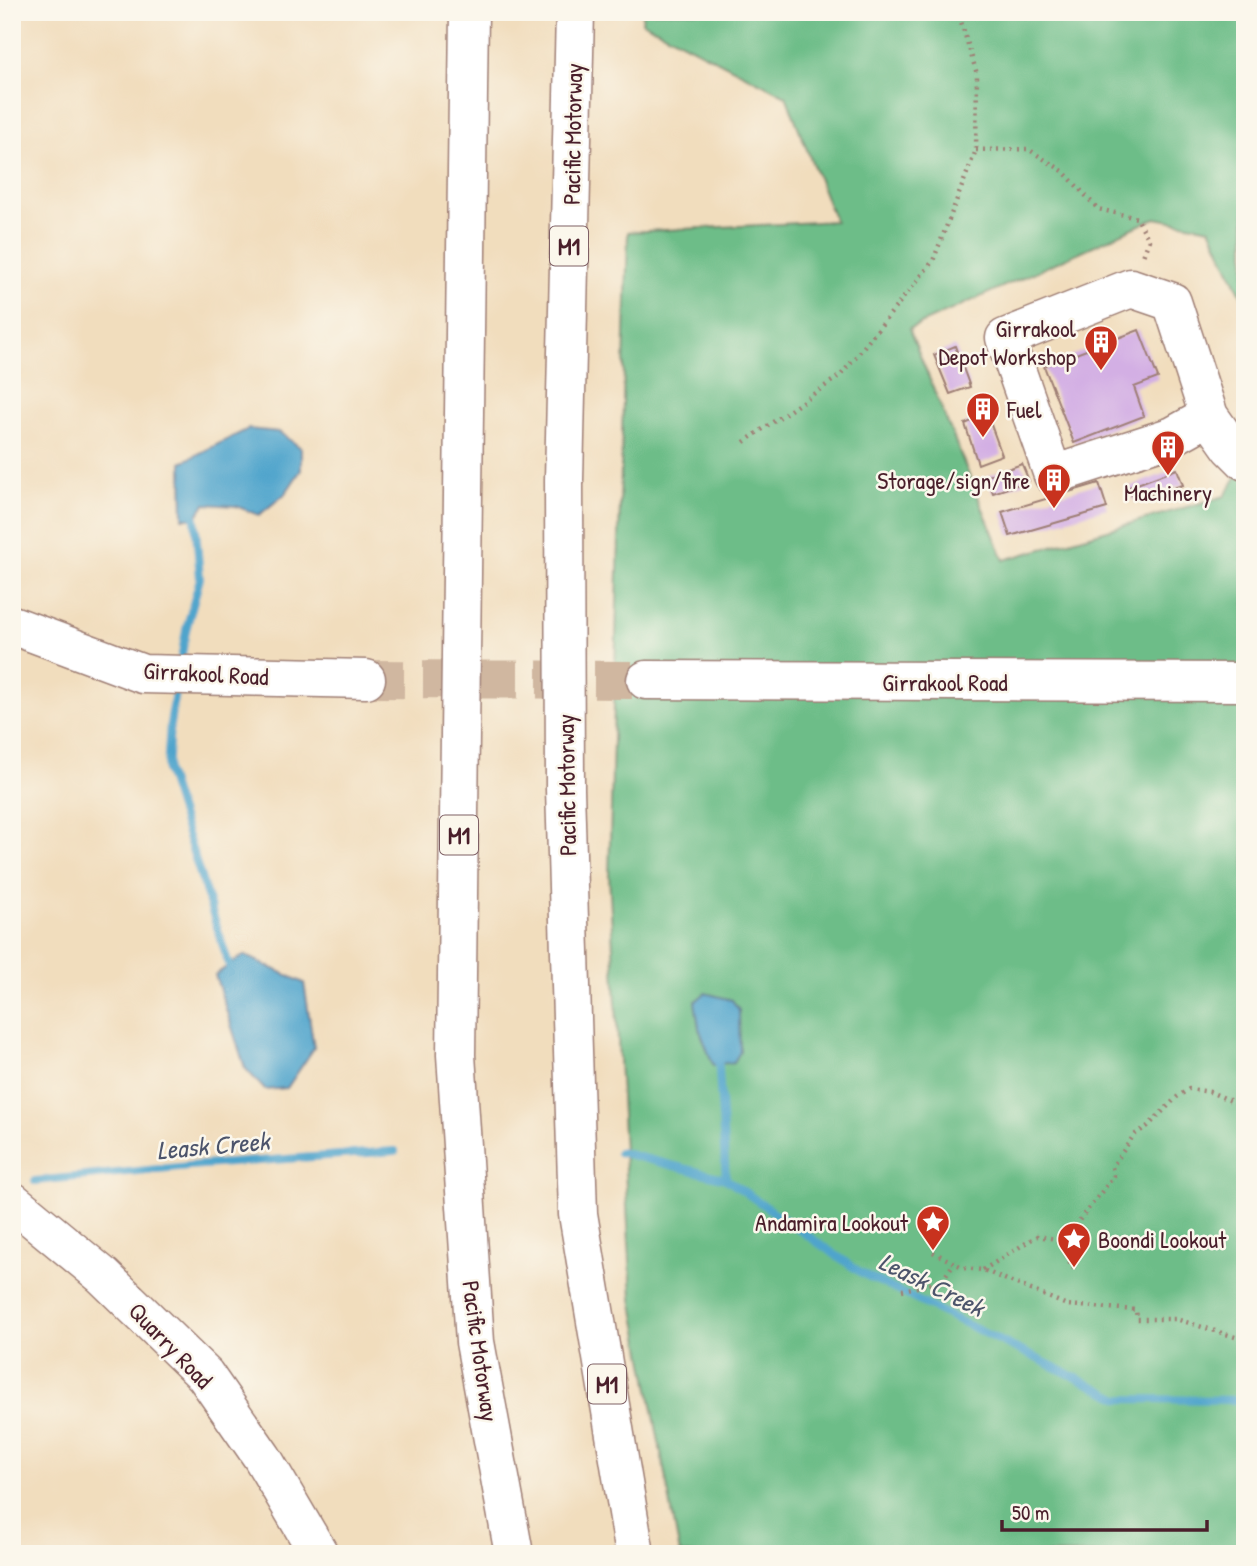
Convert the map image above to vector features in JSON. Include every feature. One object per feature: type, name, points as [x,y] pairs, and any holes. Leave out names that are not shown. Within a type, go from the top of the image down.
[{"type":"main road","name":"Pacific Motorway","points":[[469,12],[456,1055],[475,1342],[514,1554]]},
{"type":"main road","name":"Pacific Motorway","points":[[575,12],[564,480],[565,789],[578,1214],[635,1554]]},
{"type":"main road","points":[[1209,416],[1173,436],[1053,475],[1004,338],[1131,288],[1172,302],[1209,416],[1231,447],[1245,461]]},
{"type":"main road","name":"Girrakool Road","points":[[12,625],[143,674],[366,679]]},
{"type":"main road","name":"Girrakool Road","points":[[646,680],[1245,682]]},
{"type":"main road","name":"Quarry Road","points":[[12,1200],[103,1276],[205,1375],[262,1457],[318,1554]]},
{"type":"path","points":[[744,442],[841,374],[933,261],[976,150],[977,74],[958,12]]},
{"type":"path","points":[[976,150],[1028,149],[1063,172],[1098,209],[1136,218],[1149,240],[1131,288]]},
{"type":"path","points":[[983,1270],[1037,1236],[1056,1240],[1067,1246],[1067,1258],[1074,1269],[1082,1242],[1074,1227],[1114,1176],[1112,1167],[1134,1135],[1189,1089],[1210,1092],[1245,1104]]},
{"type":"path","points":[[933,1252],[959,1265],[983,1270],[1067,1305],[1136,1310],[1137,1319],[1176,1319],[1245,1340]]},
{"type":"path","points":[[902,1290],[942,1282],[959,1265]]},
{"type":"green space","points":[[643,12],[1245,12],[1245,303],[1210,228],[1155,218],[909,329],[1004,560],[1225,496],[1245,462],[1245,1554],[680,1554],[632,1299],[609,875],[628,232],[835,221],[786,96],[642,22]]},
{"type":"water","points":[[248,429],[279,432],[301,448],[301,470],[285,494],[259,515],[236,506],[205,504],[195,518],[183,518],[182,462]]},
{"type":"water","points":[[244,955],[304,983],[314,1048],[287,1088],[265,1090],[245,1068],[215,975]]},
{"type":"water","points":[[705,993],[732,1000],[739,1010],[740,1052],[734,1062],[713,1065],[699,1028],[695,1002]]},
{"type":"building","name":"Girrakool Depot Workshop","points":[[1139,330],[1158,378],[1134,387],[1144,416],[1074,443],[1044,366]]},
{"type":"building","points":[[955,346],[970,387],[950,394],[934,355]]},
{"type":"building","name":"Fuel","points":[[987,414],[1002,455],[978,464],[965,424]]},
{"type":"building","points":[[1022,464],[1029,481],[993,493],[987,476]]},
{"type":"building","name":"Machinery","points":[[1177,469],[1183,485],[1133,500],[1129,487]]},
{"type":"building","name":"Storage/sign/fire","points":[[1099,483],[1107,508],[1010,536],[1002,512]]},
{"type":"waterway","points":[[180,666],[186,630],[200,578],[195,518]]},
{"type":"waterway","points":[[176,686],[167,771],[229,965]]},
{"type":"waterway","points":[[718,1055],[726,1179]]},
{"type":"waterway","name":"Leask Creek","points":[[35,1181],[189,1166],[395,1151]]},
{"type":"waterway","name":"Leask Creek","points":[[619,1152],[726,1179],[863,1274],[1120,1399],[1245,1400]]},
{"type":"tunnel","points":[[366,679],[646,680]]},
{"type":"place","name":"Girrakool Depot Workshop","points":[[1101,372]]},
{"type":"place","name":"Fuel","points":[[983,439]]},
{"type":"place","name":"Machinery","points":[[1168,477]]},
{"type":"place","name":"Storage/sign/fire","points":[[1054,510]]},
{"type":"place","name":"Andamira Lookout","points":[[933,1252]]},
{"type":"place","name":"Boondi Lookout","points":[[1074,1269]]}]
